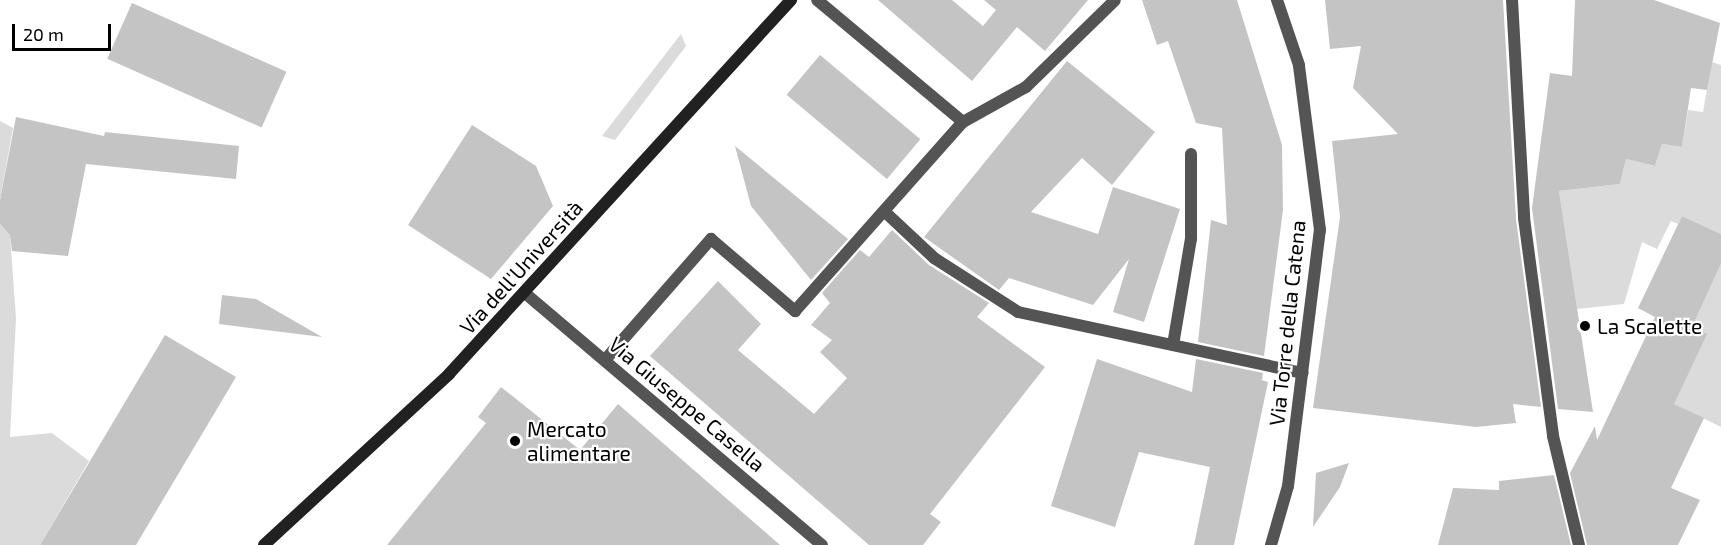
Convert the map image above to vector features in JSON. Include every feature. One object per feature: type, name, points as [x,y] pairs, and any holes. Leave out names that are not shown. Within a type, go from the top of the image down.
[{"type":"street","name":"Via dell'Università","points":[[264,545],[449,374],[526,294],[704,90],[791,0]]},
{"type":"street","points":[[817,0],[963,122]]},
{"type":"street","points":[[605,360],[711,240],[795,311],[963,122],[1026,87],[1115,0]]},
{"type":"street","name":"Via Torre della Catena","points":[[1271,545],[1288,486],[1320,230],[1299,65],[1277,0]]},
{"type":"street","points":[[1512,0],[1524,218],[1553,436],[1579,545]]},
{"type":"street","points":[[1173,345],[1191,239],[1191,154]]},
{"type":"street","points":[[884,211],[934,258],[1017,312],[1303,373]]},
{"type":"street","name":"Via Giuseppe Casella","points":[[526,294],[822,545]]},
{"type":"shaded area","points":[[681,34],[686,46],[615,140],[602,136]]},
{"type":"shaded area","points":[[1712,62],[1721,65],[1721,234],[1682,216],[1678,224],[1671,221],[1657,249],[1642,242],[1624,304],[1577,309],[1559,191],[1620,184],[1626,159],[1655,166],[1662,144],[1682,147],[1688,110],[1703,112]]},
{"type":"shaded area","points":[[0,121],[13,128],[0,200]]},
{"type":"shaded area","points":[[0,224],[10,235],[16,318],[10,437],[52,433],[89,461],[40,545],[0,545]]},
{"type":"shaded area","points":[[1721,264],[1721,427],[1674,404],[1692,327]]},
{"type":"building","points":[[878,0],[952,0],[983,26],[996,10],[984,0],[1088,0],[1045,51],[1017,27],[972,81]]},
{"type":"building","points":[[1142,0],[1237,0],[1282,145],[1283,210],[1264,356],[1198,342],[1211,220],[1227,225],[1222,128],[1196,123],[1168,41],[1157,45]]},
{"type":"building","points":[[1325,0],[1503,0],[1516,219],[1541,407],[1513,404],[1516,423],[1476,427],[1313,408],[1340,217],[1332,141],[1398,134],[1353,88],[1361,46],[1330,49]]},
{"type":"building","points":[[1575,0],[1654,0],[1720,23],[1707,90],[1691,88],[1682,147],[1662,144],[1655,166],[1626,159],[1620,184],[1559,191],[1593,412],[1558,409],[1532,208],[1550,73],[1572,76]]},
{"type":"building","points":[[132,3],[286,72],[262,127],[107,59]]},
{"type":"building","points":[[820,55],[920,139],[887,179],[787,95]]},
{"type":"building","points":[[1067,61],[1155,132],[1112,185],[1082,158],[1031,212],[1098,234],[1113,187],[1180,209],[1144,322],[1113,312],[1129,259],[1093,305],[1009,278],[999,290],[924,237]]},
{"type":"building","points":[[16,117],[104,136],[105,132],[239,146],[236,179],[86,164],[68,256],[12,251],[10,235],[0,224],[0,200]]},
{"type":"building","points":[[472,125],[536,166],[553,206],[491,279],[408,225]]},
{"type":"building","points":[[735,146],[848,239],[811,280],[751,206]]},
{"type":"building","points":[[1682,216],[1721,234],[1721,264],[1692,327],[1707,334],[1674,404],[1704,418],[1671,488],[1700,500],[1678,545],[1587,545],[1570,473],[1595,426],[1597,440],[1655,317],[1638,308]]},
{"type":"building","points":[[892,230],[929,265],[989,303],[977,317],[1045,367],[930,514],[941,522],[923,545],[869,545],[650,356],[718,281],[761,324],[738,350],[814,414],[847,378],[820,352],[832,340],[811,325],[830,303],[822,293],[860,250],[869,257]]},
{"type":"building","points":[[222,295],[256,299],[322,337],[219,324]]},
{"type":"building","points":[[165,335],[236,377],[136,545],[40,545]]},
{"type":"building","points":[[1097,359],[1192,392],[1196,359],[1263,373],[1262,380],[1268,382],[1234,545],[1194,545],[1210,467],[1139,452],[1115,527],[1051,506]]},
{"type":"building","name":"Mercato alimentare","points":[[501,387],[580,450],[618,404],[780,545],[387,545],[486,423],[478,417]]},
{"type":"building","points":[[1349,463],[1340,487],[1313,527],[1316,473]]},
{"type":"building","points":[[1554,475],[1571,545],[1438,545],[1453,488],[1499,490],[1499,481]]},
{"type":"place","name":"La Scalette","points":[[1585,326]]},
{"type":"place","name":"Mercato alimentare","points":[[515,441]]}]
